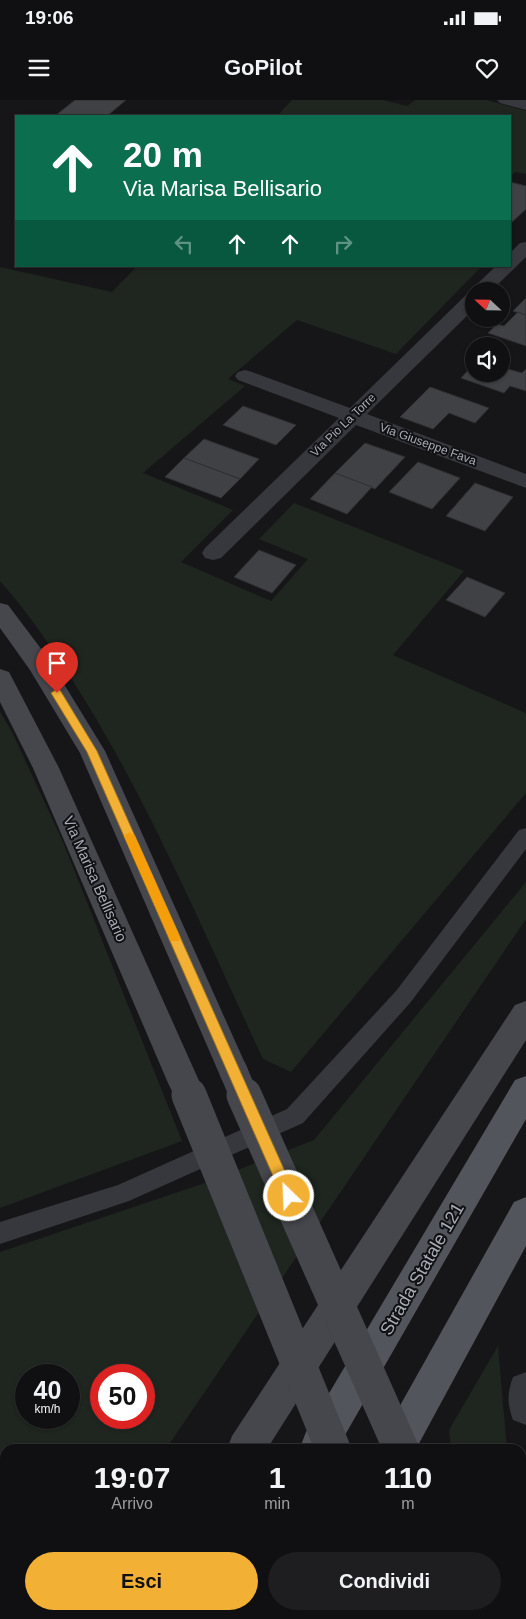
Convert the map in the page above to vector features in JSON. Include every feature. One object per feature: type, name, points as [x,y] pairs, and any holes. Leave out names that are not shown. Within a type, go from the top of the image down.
[{"type":"main road","points":[[0,611],[39,664],[92,751],[400,1444]]},
{"type":"main road","name":"Via Marisa Bellisario","points":[[0,678],[46,768],[184,1083],[332,1444]]},
{"type":"main road","points":[[247,1444],[526,1014]]},
{"type":"main road","name":"Strada Statale 121","points":[[320,1444],[526,1090]]},
{"type":"main road","points":[[399,1444],[526,1213]]},
{"type":"main road","points":[[408,1444],[421,1404]]},
{"type":"street","points":[[505,100],[526,105]]},
{"type":"street","points":[[491,282],[506,267]]},
{"type":"street","name":"Via Pio La Torre","points":[[213,553],[465,307]]},
{"type":"street","name":"Via Giuseppe Fava","points":[[245,376],[526,481]]},
{"type":"street","points":[[526,1390],[526,1407]]},
{"type":"lane","points":[[0,1233],[121,1194],[295,1116],[404,997],[526,835]]},
{"type":"shaded area","points":[[292,100],[383,100],[407,106],[415,100],[487,100],[526,111],[526,174],[515,172],[511,176],[511,115],[278,115]]},
{"type":"shaded area","points":[[0,267],[112,292],[136,267],[481,267],[396,354],[297,320],[228,379],[245,386],[143,473],[233,510],[181,562],[271,601],[308,559],[259,539],[294,503],[464,571],[393,655],[526,713],[526,793],[291,1072],[263,1059],[173,865],[125,770],[63,665],[29,616],[0,581]]},
{"type":"shaded area","points":[[0,712],[12,732],[63,842],[182,1141],[0,1208]]},
{"type":"shaded area","points":[[526,882],[526,919],[169,1444],[0,1444],[0,1252],[202,1184],[314,1140]]},
{"type":"shaded area","points":[[498,1346],[507,1444],[450,1444],[449,1430]]},
{"type":"building","points":[[75,100],[126,100],[108,115],[56,115]]},
{"type":"building","points":[[511,182],[526,186],[526,209],[511,223]]},
{"type":"building","points":[[526,298],[526,315],[513,311]]},
{"type":"building","points":[[518,312],[526,315],[526,346],[510,341],[510,337],[500,337],[488,333],[493,328],[510,328],[510,320]]},
{"type":"building","points":[[526,369],[526,391],[510,386],[504,393],[472,382],[510,382],[510,370],[522,373]]},
{"type":"building","points":[[430,387],[489,408],[475,423],[449,413],[433,429],[400,417]]},
{"type":"building","points":[[243,406],[296,425],[276,445],[223,425]]},
{"type":"building","points":[[204,439],[259,459],[240,479],[184,458]]},
{"type":"building","points":[[365,443],[405,457],[375,489],[335,473]]},
{"type":"building","points":[[184,458],[240,479],[221,498],[165,477]]},
{"type":"building","points":[[418,462],[460,478],[432,509],[389,492]]},
{"type":"building","points":[[335,473],[372,487],[347,514],[310,499]]},
{"type":"building","points":[[475,483],[513,497],[485,531],[446,516]]},
{"type":"building","points":[[259,550],[296,565],[272,593],[234,577]]},
{"type":"building","points":[[467,577],[505,593],[485,617],[446,600]]},
{"type":"slow traffic","points":[[129,836],[174,937]]},
{"type":"route","points":[[57,693],[92,751],[289,1196]]}]
